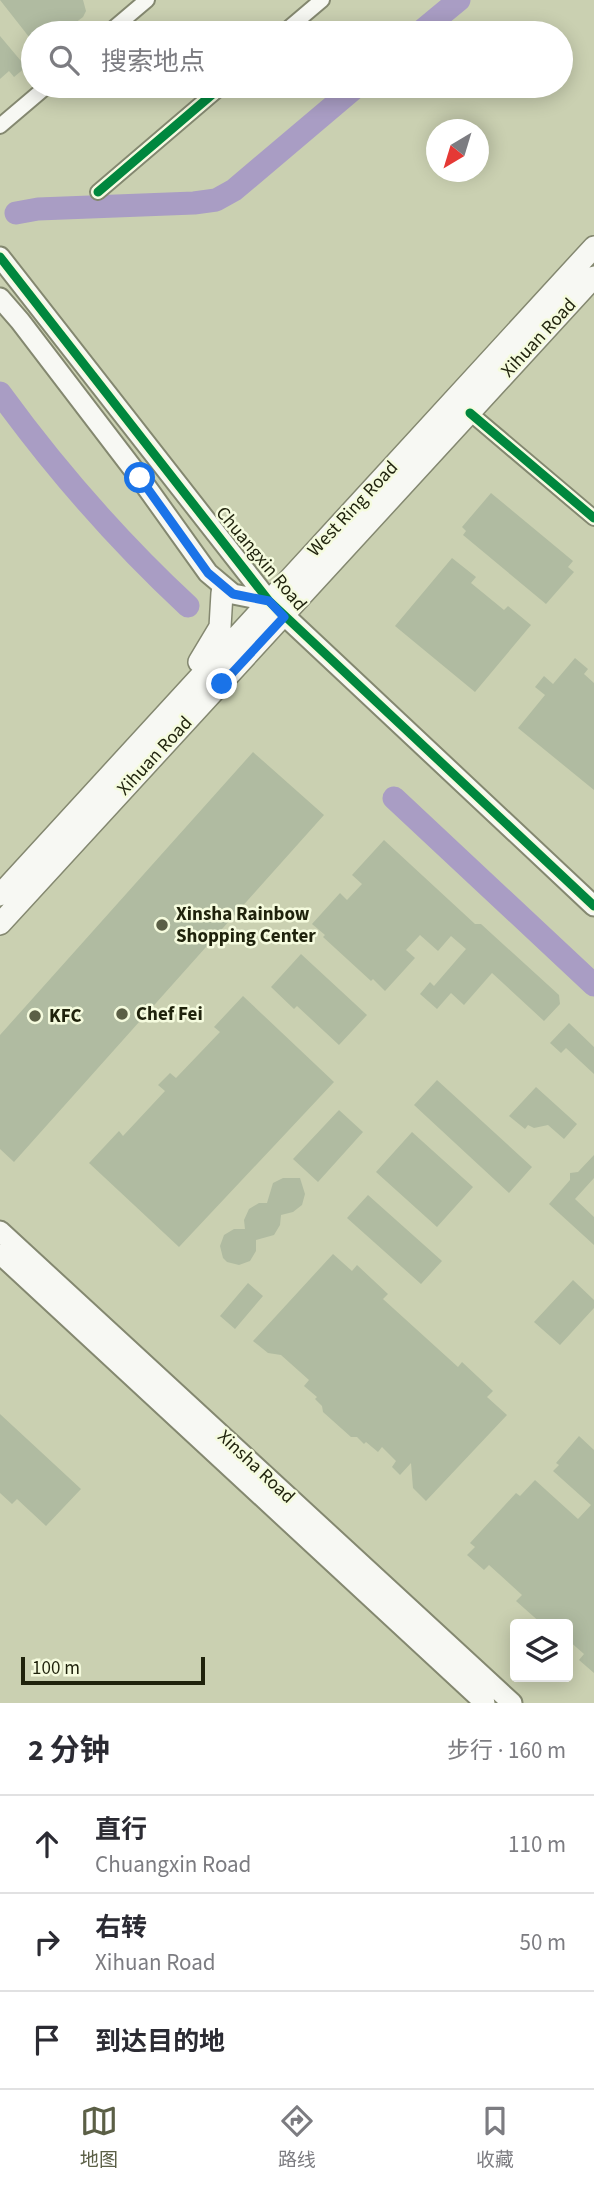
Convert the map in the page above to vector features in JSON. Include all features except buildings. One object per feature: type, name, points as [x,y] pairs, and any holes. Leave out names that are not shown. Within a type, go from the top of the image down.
[{"type":"main road","name":"West Ring Road","points":[[0,895],[594,247]]},
{"type":"main road","name":"Chuangxin Road","points":[[0,257],[269,601],[594,906]]},
{"type":"main road","name":"Xihuan Road","points":[[0,924],[594,277]]},
{"type":"main road","name":"Chuangxin Road","points":[[0,298],[124,457],[208,573],[233,594],[269,601]]},
{"type":"main road","points":[[201,675],[199,663],[220,627],[222,593]]},
{"type":"main road","name":"Xinsha Road","points":[[0,1231],[512,1703]]},
{"type":"main road","name":"Xinsha Road","points":[[0,1254],[485,1703]]},
{"type":"street","points":[[122,21],[146,0]]},
{"type":"street","points":[[297,21],[322,0]]},
{"type":"street","points":[[0,126],[33,98]]},
{"type":"street","points":[[99,192],[208,98]]},
{"type":"street","points":[[470,412],[594,518]]},
{"type":"waterway","points":[[434,21],[459,0]]},
{"type":"waterway","points":[[16,213],[38,209],[216,200],[234,190],[343,98]]},
{"type":"waterway","points":[[0,393],[43,450],[89,504],[188,606]]},
{"type":"waterway","points":[[394,798],[594,985]]},
{"type":"cycle path","points":[[98,192],[208,98]]},
{"type":"cycle path","points":[[0,257],[269,601],[594,906]]},
{"type":"cycle path","points":[[470,413],[594,518]]},
{"type":"place","name":"Xinsha Rainbow Shopping Center","points":[[162,925]]},
{"type":"place","name":"Chef Fei","points":[[122,1014]]},
{"type":"place","name":"KFC","points":[[35,1016]]},
{"type":"route","points":[[140,478],[208,573],[233,594],[269,601],[284,617],[222,684]]}]
